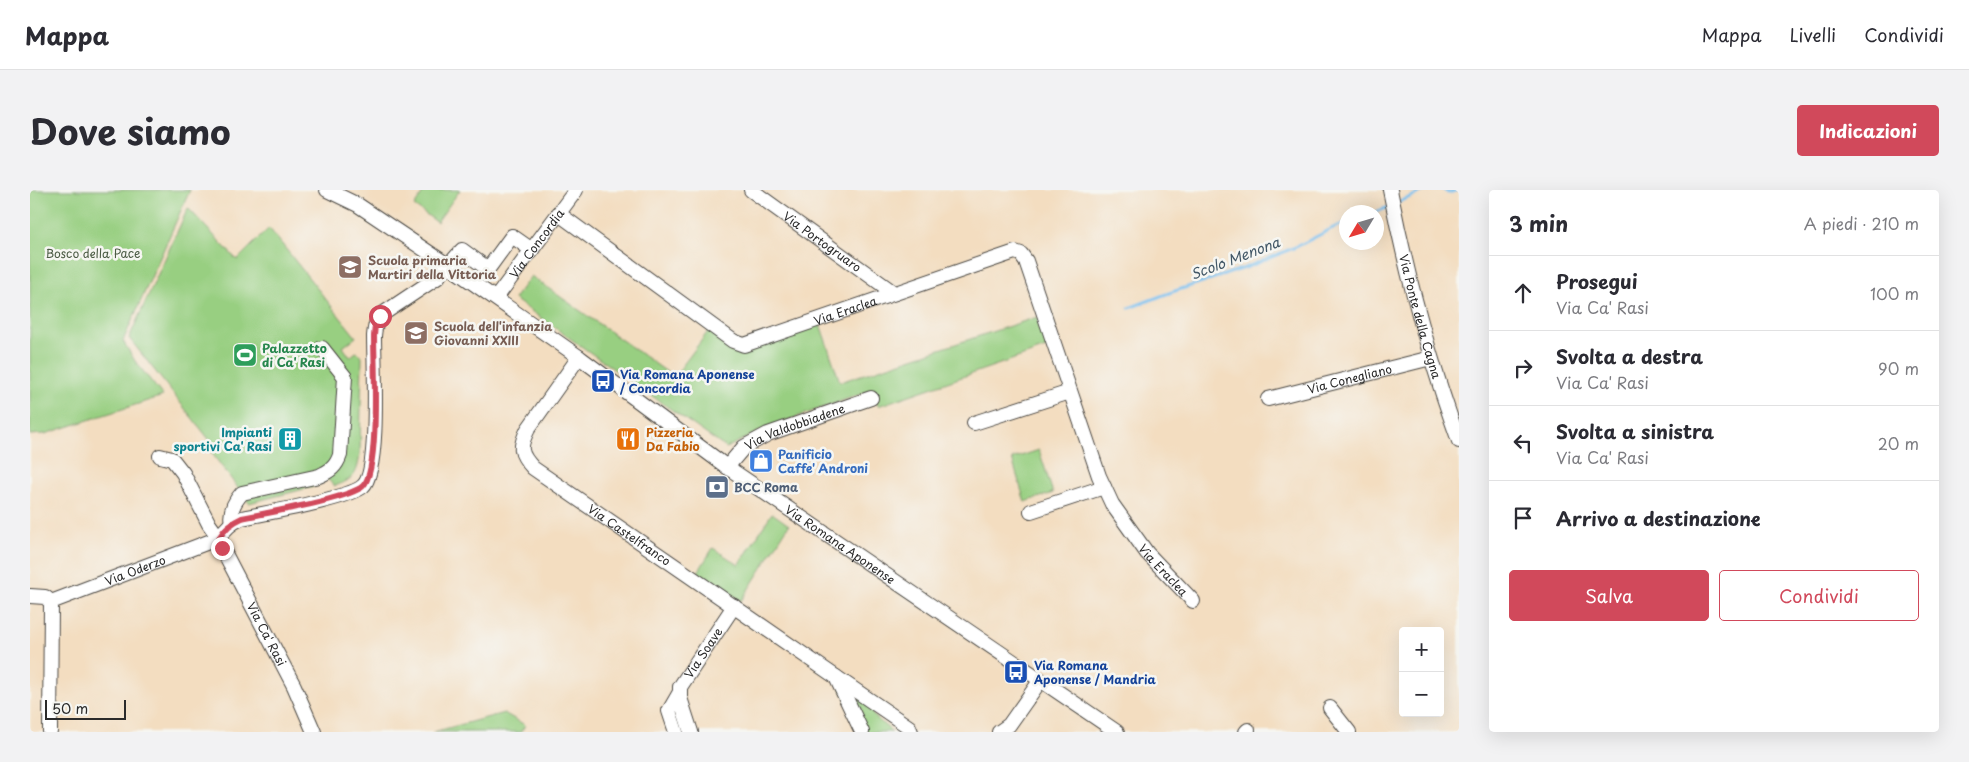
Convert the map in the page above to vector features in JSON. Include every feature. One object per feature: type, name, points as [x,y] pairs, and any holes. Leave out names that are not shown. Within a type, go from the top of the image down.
[{"type":"street","name":"Via Romana Aponense","points":[[327,190],[358,205],[496,298],[727,467],[1117,732]]},
{"type":"street","name":"Via Concordia","points":[[496,298],[576,190]]},
{"type":"street","name":"Via Portogruaro","points":[[751,190],[894,293]]},
{"type":"street","name":"Via Ponte della Cagna","points":[[1392,201],[1406,268],[1431,358],[1459,441]]},
{"type":"street","name":"Via Eraclea","points":[[558,214],[733,341],[744,345],[1015,252],[1021,254],[1026,261],[1070,392],[1104,487],[1112,504],[1147,553],[1193,601]]},
{"type":"street","points":[[219,538],[232,522],[242,518],[327,499],[354,491],[363,486],[371,470],[374,449],[374,336],[377,321],[384,313],[438,277],[462,250],[488,269],[512,236],[532,250]]},
{"type":"street","points":[[232,522],[231,516],[234,502],[242,494],[319,476],[330,471],[337,464],[340,455],[344,377],[322,348]]},
{"type":"street","name":"Via Castelfranco","points":[[579,357],[522,439],[520,450],[525,460],[533,468],[909,727],[911,732]]},
{"type":"street","name":"Via Conegliano","points":[[1268,399],[1431,358]]},
{"type":"street","points":[[974,423],[1070,392]]},
{"type":"street","name":"Via Valdobbiadene","points":[[727,467],[744,447],[768,434],[871,398]]},
{"type":"street","name":"Via Ca' Rasi","points":[[160,456],[172,459],[183,472],[208,524],[219,538],[222,548],[294,686],[314,732]]},
{"type":"street","points":[[319,476],[323,482],[327,499]]},
{"type":"street","points":[[1031,511],[1104,487]]},
{"type":"street","name":"Via Oderzo","points":[[51,602],[219,538]]},
{"type":"street","points":[[30,596],[45,598],[51,602],[50,732]]},
{"type":"street","name":"Via Soave","points":[[691,732],[680,698],[680,687],[734,606]]},
{"type":"street","name":"Via Castelfranco","points":[[836,677],[862,732]]},
{"type":"street","points":[[999,732],[1009,725],[1040,681]]},
{"type":"street","points":[[676,732],[669,711],[680,692]]},
{"type":"street","points":[[1330,708],[1349,732]]},
{"type":"green space","name":"Bosco della Pace","points":[[30,190],[190,190],[123,341],[135,361],[163,396],[45,434],[30,435]]},
{"type":"green space","points":[[425,190],[460,190],[437,222],[414,206]]},
{"type":"green space","name":"Palazzetto di Ca' Rasi","points":[[188,208],[237,260],[269,228],[356,337],[343,347],[350,357],[356,352],[362,356],[360,454],[356,472],[346,481],[335,486],[327,479],[316,486],[249,503],[208,448],[212,443],[129,338]]},
{"type":"green space","points":[[531,276],[674,377],[710,329],[732,346],[820,324],[840,382],[1037,317],[1049,347],[878,406],[872,390],[766,428],[726,448],[514,299]]},
{"type":"green space","points":[[1039,450],[1053,493],[1025,502],[1012,459]]},
{"type":"green space","points":[[772,513],[789,525],[741,601],[698,572],[713,548],[739,565]]},
{"type":"green space","points":[[836,677],[879,706],[872,714],[892,732],[862,732]]},
{"type":"green space","points":[[504,713],[525,725],[521,732],[433,732]]},
{"type":"waterway","name":"Scolo Menona","points":[[1397,203],[1426,190]]},
{"type":"waterway","name":"Scolo Menona","points":[[1444,190],[1448,193],[1459,190]]},
{"type":"waterway","name":"Scolo Menona","points":[[1384,209],[1389,207]]},
{"type":"waterway","name":"Scolo Menona","points":[[1129,308],[1245,268],[1298,246],[1339,226]]},
{"type":"place","name":"Scuola primaria Martiri della Vittoria","points":[[350,267]]},
{"type":"place","name":"Scuola dell'infanzia Giovanni XXIII","points":[[416,333]]},
{"type":"place","name":"Palazzetto di Ca' Rasi","points":[[245,355]]},
{"type":"place","name":"Via Romana Aponense / Concordia","points":[[603,381]]},
{"type":"place","name":"Impianti sportivi Ca' Rasi","points":[[290,439]]},
{"type":"place","name":"Pizzeria Da Fabio","points":[[628,439]]},
{"type":"place","name":"Panificio Caffe' Androni","points":[[761,461]]},
{"type":"place","name":"BCC Roma","points":[[717,487]]},
{"type":"place","name":"Via Romana Aponense / Mandria","points":[[1016,672]]},
{"type":"route","points":[[222,548],[219,538],[232,522],[346,494],[363,486],[368,479],[374,449],[374,336],[375,325],[380,316]]}]
